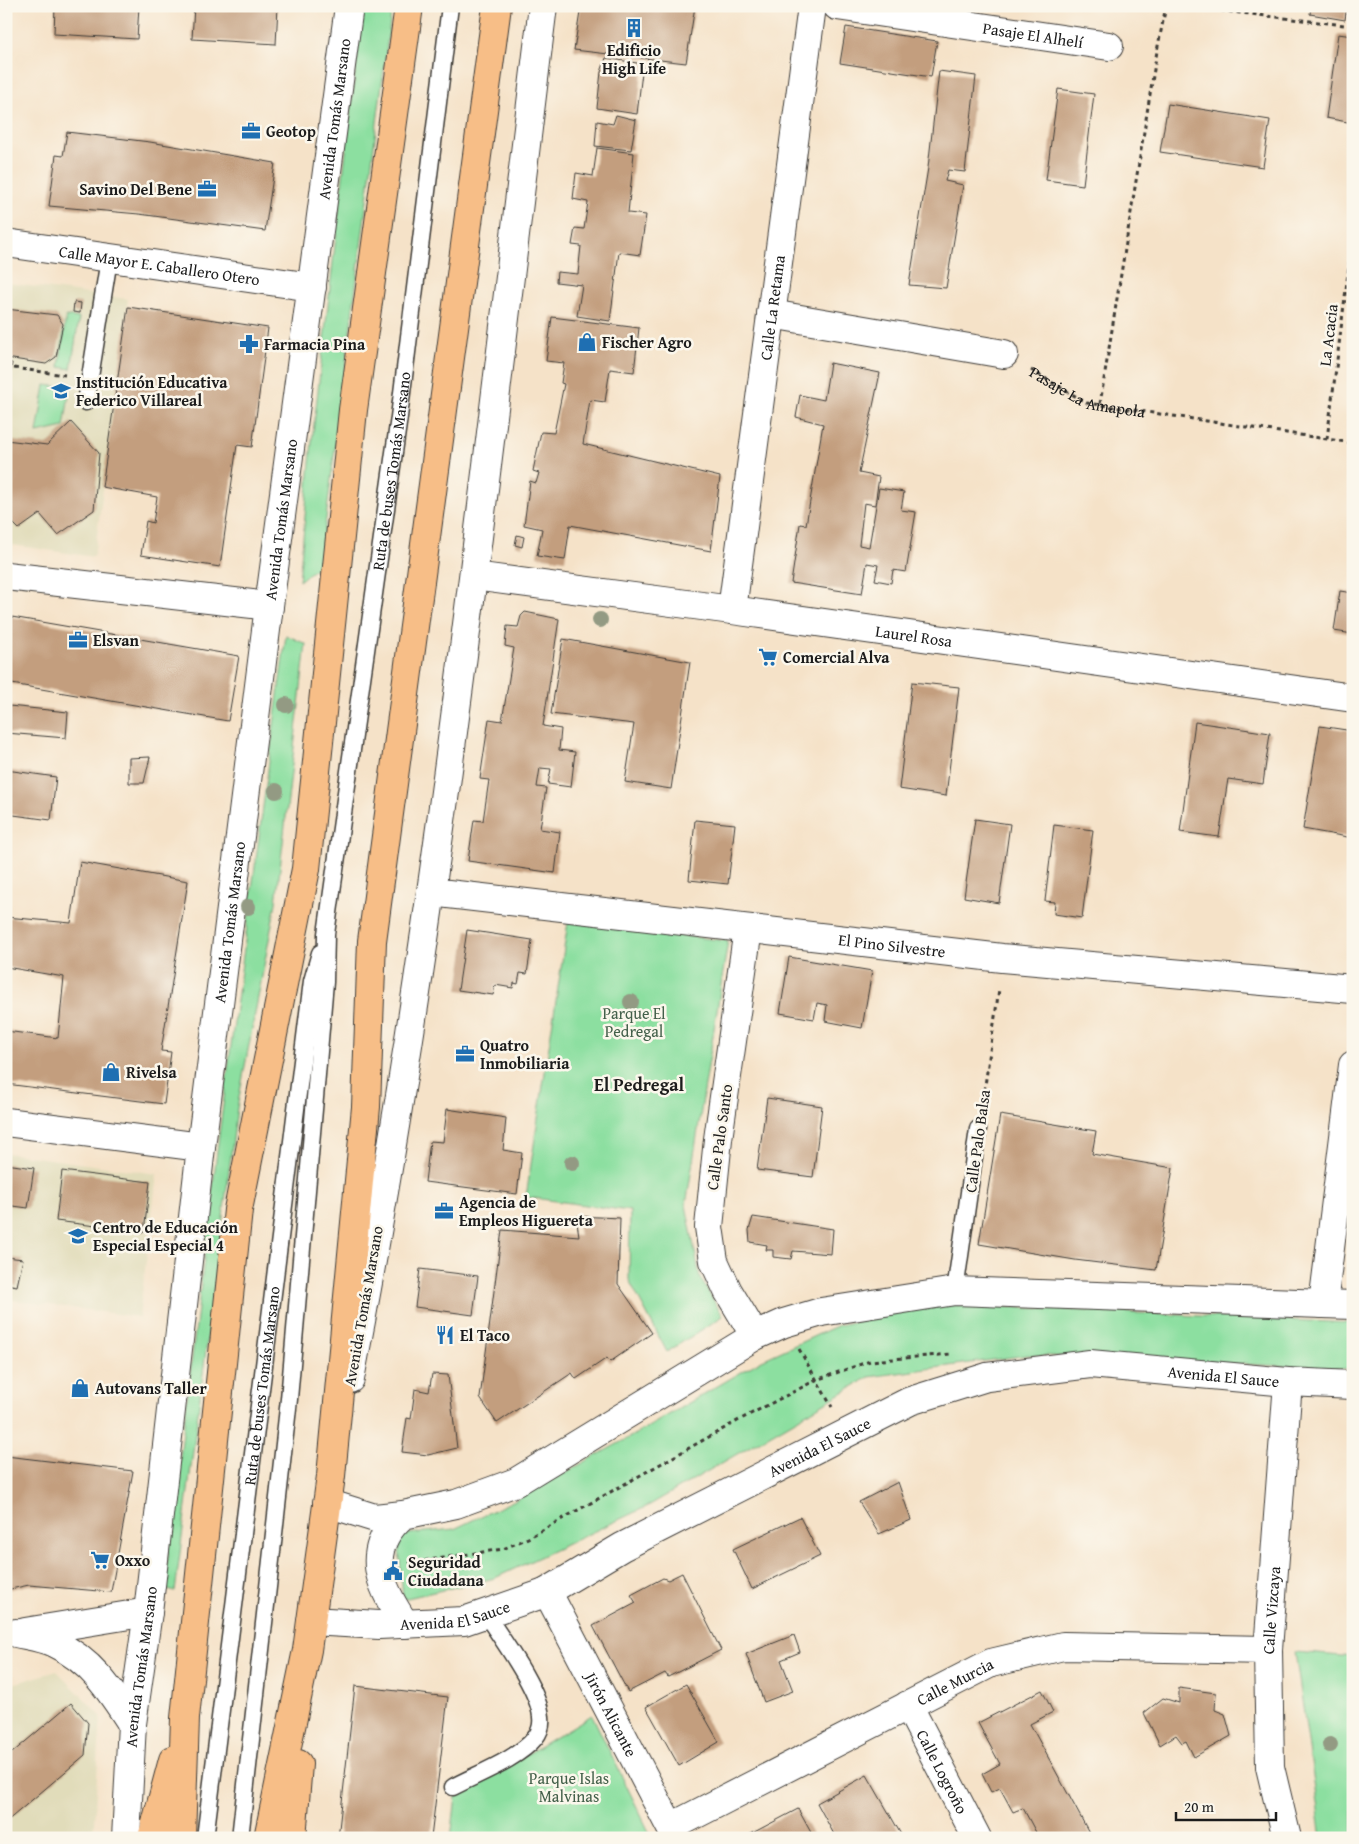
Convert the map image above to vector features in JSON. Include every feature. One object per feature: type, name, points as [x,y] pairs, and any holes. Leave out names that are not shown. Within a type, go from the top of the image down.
[{"type":"main road","points":[[181,1838],[185,1718],[238,1210],[306,869],[353,410],[410,6]]},
{"type":"main road","name":"Avenida Tomás Marsano","points":[[292,1838],[307,1650],[332,1476],[366,1107],[372,941],[497,6]]},
{"type":"main road","name":"Avenida Tomás Marsano","points":[[268,1838],[307,1650]]},
{"type":"main road","points":[[152,1838],[185,1718]]},
{"type":"street","name":"Avenida Tomás Marsano","points":[[126,1838],[132,1724],[148,1612],[201,1147],[269,606],[349,6]]},
{"type":"street","name":"Avenida Tomás Marsano","points":[[332,1476],[371,1274],[431,892],[474,576],[543,6]]},
{"type":"street","name":"Calle La Retama","points":[[732,610],[812,6]]},
{"type":"street","name":"Pasaje El Alhelí","points":[[837,6],[1109,46]]},
{"type":"street","name":"Calle Mayor E. Caballero Otero","points":[[6,243],[312,287]]},
{"type":"street","points":[[770,314],[1004,354]]},
{"type":"street","points":[[6,576],[269,606]]},
{"type":"street","name":"Laurel Rosa","points":[[474,576],[732,610],[1353,698]]},
{"type":"street","name":"El Pino Silvestre","points":[[431,892],[1002,958],[1353,989]]},
{"type":"street","name":"Calle Palo Santo","points":[[748,929],[718,1139],[709,1227],[714,1261],[728,1291],[755,1336]]},
{"type":"street","points":[[1323,1304],[1353,1065]]},
{"type":"street","points":[[6,1122],[201,1147]]},
{"type":"street","points":[[327,1503],[375,1518],[403,1515],[456,1504],[516,1482],[755,1336],[784,1323],[820,1312],[955,1291],[1353,1305]]},
{"type":"street","name":"Avenida El Sauce","points":[[311,1621],[405,1624],[464,1621],[545,1593],[622,1547],[910,1401],[987,1377],[1090,1364],[1288,1382],[1353,1385]]},
{"type":"street","name":"Calle Vizcaya","points":[[1287,1838],[1270,1767],[1268,1650],[1288,1382]]},
{"type":"street","points":[[403,1515],[391,1525],[385,1537],[377,1566],[386,1596],[405,1624]]},
{"type":"street","name":"Jirón Alicante","points":[[545,1593],[550,1597],[674,1833]]},
{"type":"street","points":[[11,1634],[148,1612]]},
{"type":"street","points":[[11,1634],[53,1642],[82,1659],[112,1691],[132,1724]]},
{"type":"street","name":"Calle Murcia","points":[[674,1833],[908,1705],[991,1663],[1063,1646],[1268,1650]]},
{"type":"street","name":"Calle Logroño","points":[[908,1705],[977,1838]]},
{"type":"lane","name":"Ruta de buses Tomás Marsano","points":[[240,1838],[289,1399],[326,982],[326,934],[398,426],[450,6]]},
{"type":"lane","points":[[86,402],[110,259]]},
{"type":"lane","name":"Ruta de buses Tomás Marsano","points":[[205,1838],[312,981],[326,934]]},
{"type":"lane","name":"Calle Palo Balsa","points":[[955,1291],[978,1129]]},
{"type":"lane","points":[[454,1787],[518,1752],[541,1729],[538,1703],[526,1678],[485,1613]]},
{"type":"path","points":[[1100,404],[1155,61],[1166,6]]},
{"type":"path","points":[[1181,6],[1353,26]]},
{"type":"path","name":"La Acacia","points":[[1327,439],[1353,234]]},
{"type":"path","name":"Pasaje La Amapola","points":[[1004,354],[1088,402],[1353,443]]},
{"type":"path","points":[[6,367],[90,379]]},
{"type":"path","name":"Calle Palo Balsa","points":[[978,1129],[999,991]]},
{"type":"path","points":[[784,1323],[847,1433]]},
{"type":"shaded area","name":"Institución Educativa Federico Villareal","points":[[6,283],[128,299],[94,557],[6,544]]},
{"type":"shaded area","name":"Centro de Educación Especial Especial 4","points":[[6,1153],[157,1174],[139,1317],[6,1299]]},
{"type":"shaded area","points":[[57,1671],[101,1716],[93,1838],[6,1838],[6,1686]]},
{"type":"green space","points":[[363,6],[392,6],[320,565],[299,581],[312,441]]},
{"type":"green space","points":[[66,316],[79,318],[71,369],[59,367]]},
{"type":"green space","points":[[45,385],[70,388],[64,427],[37,433]]},
{"type":"green space","points":[[286,635],[306,644],[276,903],[237,1108],[175,1592],[164,1589],[219,1135]]},
{"type":"green space","name":"Parque El Pedregal","points":[[568,922],[728,941],[686,1205],[700,1278],[723,1316],[667,1352],[629,1280],[630,1211],[526,1197]]},
{"type":"green space","points":[[938,1304],[1353,1323],[1353,1369],[1028,1355],[869,1377],[648,1506],[495,1578],[403,1599],[398,1535],[454,1529],[517,1499],[641,1431],[762,1360],[839,1325]]},
{"type":"green space","points":[[1295,1652],[1353,1657],[1353,1838],[1322,1838]]},
{"type":"green space","name":"Parque Islas Malvinas","points":[[592,1715],[652,1838],[451,1838],[456,1797]]},
{"type":"building","points":[[55,6],[139,6],[137,39],[54,34]]},
{"type":"building","points":[[194,6],[278,6],[276,44],[192,39]]},
{"type":"building","name":"Edificio High Life","points":[[581,6],[695,6],[686,63],[574,50]]},
{"type":"building","points":[[1311,6],[1347,6],[1345,20],[1310,14]]},
{"type":"building","points":[[846,27],[937,41],[931,77],[840,63]]},
{"type":"building","points":[[1338,34],[1353,36],[1353,123],[1326,118]]},
{"type":"building","points":[[606,58],[643,64],[637,114],[597,108],[601,72]]},
{"type":"building","points":[[939,71],[976,76],[965,172],[948,170],[945,181],[963,185],[946,288],[909,285],[928,168]]},
{"type":"building","points":[[1058,89],[1094,94],[1083,185],[1046,180]]},
{"type":"building","points":[[1168,104],[1270,120],[1263,167],[1160,152]]},
{"type":"building","points":[[616,115],[636,120],[631,150],[595,146],[597,121],[613,124]]},
{"type":"building","points":[[67,132],[150,142],[275,163],[265,231],[139,214],[49,206],[56,155],[63,156]]},
{"type":"building","points":[[597,148],[634,153],[628,213],[646,215],[640,255],[619,252],[610,321],[577,316],[582,285],[556,282],[557,272],[578,274],[581,246],[572,245],[575,228],[584,229],[588,202],[573,199],[576,173],[593,176]]},
{"type":"building","points":[[74,302],[81,303],[80,313],[73,312]]},
{"type":"building","points":[[128,307],[268,328],[252,447],[237,445],[220,567],[141,555],[146,521],[153,523],[157,497],[102,487]]},
{"type":"building","points":[[6,309],[57,315],[63,324],[56,357],[46,364],[6,358]]},
{"type":"building","points":[[552,317],[639,328],[634,372],[610,369],[605,402],[590,400],[583,444],[720,477],[711,551],[570,525],[565,560],[537,556],[542,529],[524,525],[530,481],[536,483],[539,473],[533,471],[541,432],[554,433],[564,384],[561,383],[564,363],[546,361]]},
{"type":"building","points":[[6,362],[12,363],[7,394],[6,394]]},
{"type":"building","points":[[830,363],[880,373],[859,473],[879,477],[875,505],[864,503],[859,545],[869,547],[879,488],[904,492],[901,510],[916,512],[906,572],[893,570],[891,583],[875,580],[878,565],[867,563],[862,594],[791,583],[800,524],[806,525],[823,424],[796,417],[800,395],[824,400]]},
{"type":"building","points":[[71,422],[99,453],[94,510],[58,535],[40,514],[19,529],[6,516],[6,440],[47,445]]},
{"type":"building","points":[[517,535],[524,537],[522,547],[515,545]]},
{"type":"building","points":[[1340,591],[1353,593],[1353,634],[1334,631]]},
{"type":"building","points":[[525,612],[559,619],[543,726],[561,729],[559,750],[575,752],[571,787],[548,784],[551,769],[540,768],[537,787],[546,788],[540,829],[560,832],[555,873],[468,861],[474,820],[483,821],[489,780],[480,779],[489,719],[502,721],[514,648],[505,646],[507,626],[518,627],[521,616]]},
{"type":"building","points":[[6,616],[239,656],[228,721],[6,683]]},
{"type":"building","points":[[563,639],[690,662],[671,789],[625,782],[634,724],[551,714]]},
{"type":"building","points":[[912,682],[959,687],[946,796],[899,789]]},
{"type":"building","points":[[9,706],[68,712],[66,738],[6,733]]},
{"type":"building","points":[[1195,722],[1270,733],[1263,784],[1228,779],[1219,837],[1180,832]]},
{"type":"building","points":[[1320,726],[1353,731],[1353,838],[1303,829]]},
{"type":"building","points":[[150,757],[144,783],[129,783],[129,758]]},
{"type":"building","points":[[6,770],[56,777],[51,820],[6,814]]},
{"type":"building","points":[[975,819],[1010,824],[999,903],[964,897]]},
{"type":"building","points":[[695,820],[735,824],[728,884],[689,880]]},
{"type":"building","points":[[1054,825],[1093,830],[1082,918],[1054,914],[1055,902],[1045,901]]},
{"type":"building","points":[[80,862],[188,881],[161,1051],[171,1052],[164,1104],[6,1084],[6,1031],[58,1038],[64,977],[6,967],[6,917],[71,923]]},
{"type":"building","points":[[467,930],[532,940],[527,974],[520,973],[518,984],[514,983],[513,988],[495,985],[493,995],[458,990]]},
{"type":"building","points":[[789,957],[872,971],[862,1028],[825,1021],[827,1005],[817,1003],[814,1019],[780,1013]]},
{"type":"building","points":[[767,1098],[822,1106],[813,1177],[757,1170]]},
{"type":"building","points":[[447,1109],[506,1118],[503,1150],[522,1153],[517,1194],[425,1182],[430,1141],[443,1142]]},
{"type":"building","points":[[1000,1115],[1096,1131],[1092,1154],[1173,1168],[1156,1270],[1075,1260],[979,1244]]},
{"type":"building","points":[[6,1164],[34,1168],[28,1208],[6,1205]]},
{"type":"building","points":[[62,1171],[150,1182],[144,1232],[56,1221]]},
{"type":"building","points":[[576,1216],[620,1218],[618,1284],[652,1333],[610,1362],[607,1358],[576,1379],[572,1373],[497,1423],[480,1398],[502,1230],[579,1236]]},
{"type":"building","points":[[753,1217],[833,1229],[831,1254],[793,1251],[791,1259],[773,1257],[773,1250],[766,1250],[767,1245],[750,1242],[749,1230]]},
{"type":"building","points":[[6,1257],[23,1259],[17,1286],[6,1284]]},
{"type":"building","points":[[420,1269],[478,1276],[473,1315],[415,1307]]},
{"type":"building","points":[[432,1374],[448,1375],[457,1448],[428,1455],[402,1452],[407,1418],[411,1419],[415,1389],[429,1392]]},
{"type":"building","points":[[6,1456],[133,1471],[111,1592],[29,1585],[6,1590]]},
{"type":"building","points":[[898,1482],[911,1520],[879,1534],[859,1502]]},
{"type":"building","points":[[800,1517],[820,1556],[752,1589],[733,1549]]},
{"type":"building","points":[[682,1573],[721,1650],[668,1677],[665,1673],[628,1692],[593,1626],[636,1603],[631,1595],[663,1578],[668,1580]]},
{"type":"building","points":[[794,1635],[800,1652],[781,1660],[793,1691],[764,1702],[746,1654]]},
{"type":"building","points":[[686,1684],[719,1742],[679,1766],[646,1707]]},
{"type":"building","points":[[355,1686],[448,1697],[431,1838],[338,1838]]},
{"type":"building","points":[[1179,1688],[1216,1693],[1215,1710],[1225,1714],[1231,1736],[1194,1757],[1186,1741],[1182,1743],[1176,1735],[1160,1745],[1144,1713],[1163,1698],[1179,1703]]},
{"type":"building","points":[[1042,1690],[1053,1712],[1030,1724],[1092,1838],[1039,1838],[1023,1808],[1013,1812],[1000,1788],[991,1792],[982,1774],[1000,1764],[978,1723]]},
{"type":"building","points":[[71,1703],[88,1723],[85,1755],[6,1822],[6,1758]]},
{"type":"building","points":[[867,1775],[903,1838],[853,1838],[852,1836],[836,1838],[817,1803]]},
{"type":"building","points":[[798,1809],[814,1838],[743,1838]]},
{"type":"place","name":"Edificio High Life","points":[[634,28]]},
{"type":"place","name":"Geotop","points":[[251,131]]},
{"type":"place","name":"Savino Del Bene","points":[[207,189]]},
{"type":"place","name":"Fischer Agro","points":[[587,342]]},
{"type":"place","name":"Farmacia Pina","points":[[249,344]]},
{"type":"place","name":"Institución Educativa Federico Villareal","points":[[61,391]]},
{"type":"place","name":"Elsvan","points":[[78,640]]},
{"type":"place","name":"Comercial Alva","points":[[768,657]]},
{"type":"place","name":"Quatro Inmobiliaria","points":[[465,1054]]},
{"type":"place","name":"Rivelsa","points":[[111,1072]]},
{"type":"place","name":"Agencia de Empleos Higuereta","points":[[444,1211]]},
{"type":"place","name":"Centro de Educación Especial Especial 4","points":[[78,1236]]},
{"type":"place","name":"El Taco","points":[[445,1335]]},
{"type":"place","name":"Autovans Taller","points":[[80,1388]]},
{"type":"place","name":"Oxxo","points":[[100,1560]]},
{"type":"place","name":"Seguridad Ciudadana","points":[[393,1571]]},
{"type":"district","name":"El Pedregal","points":[[639,1085]]}]
